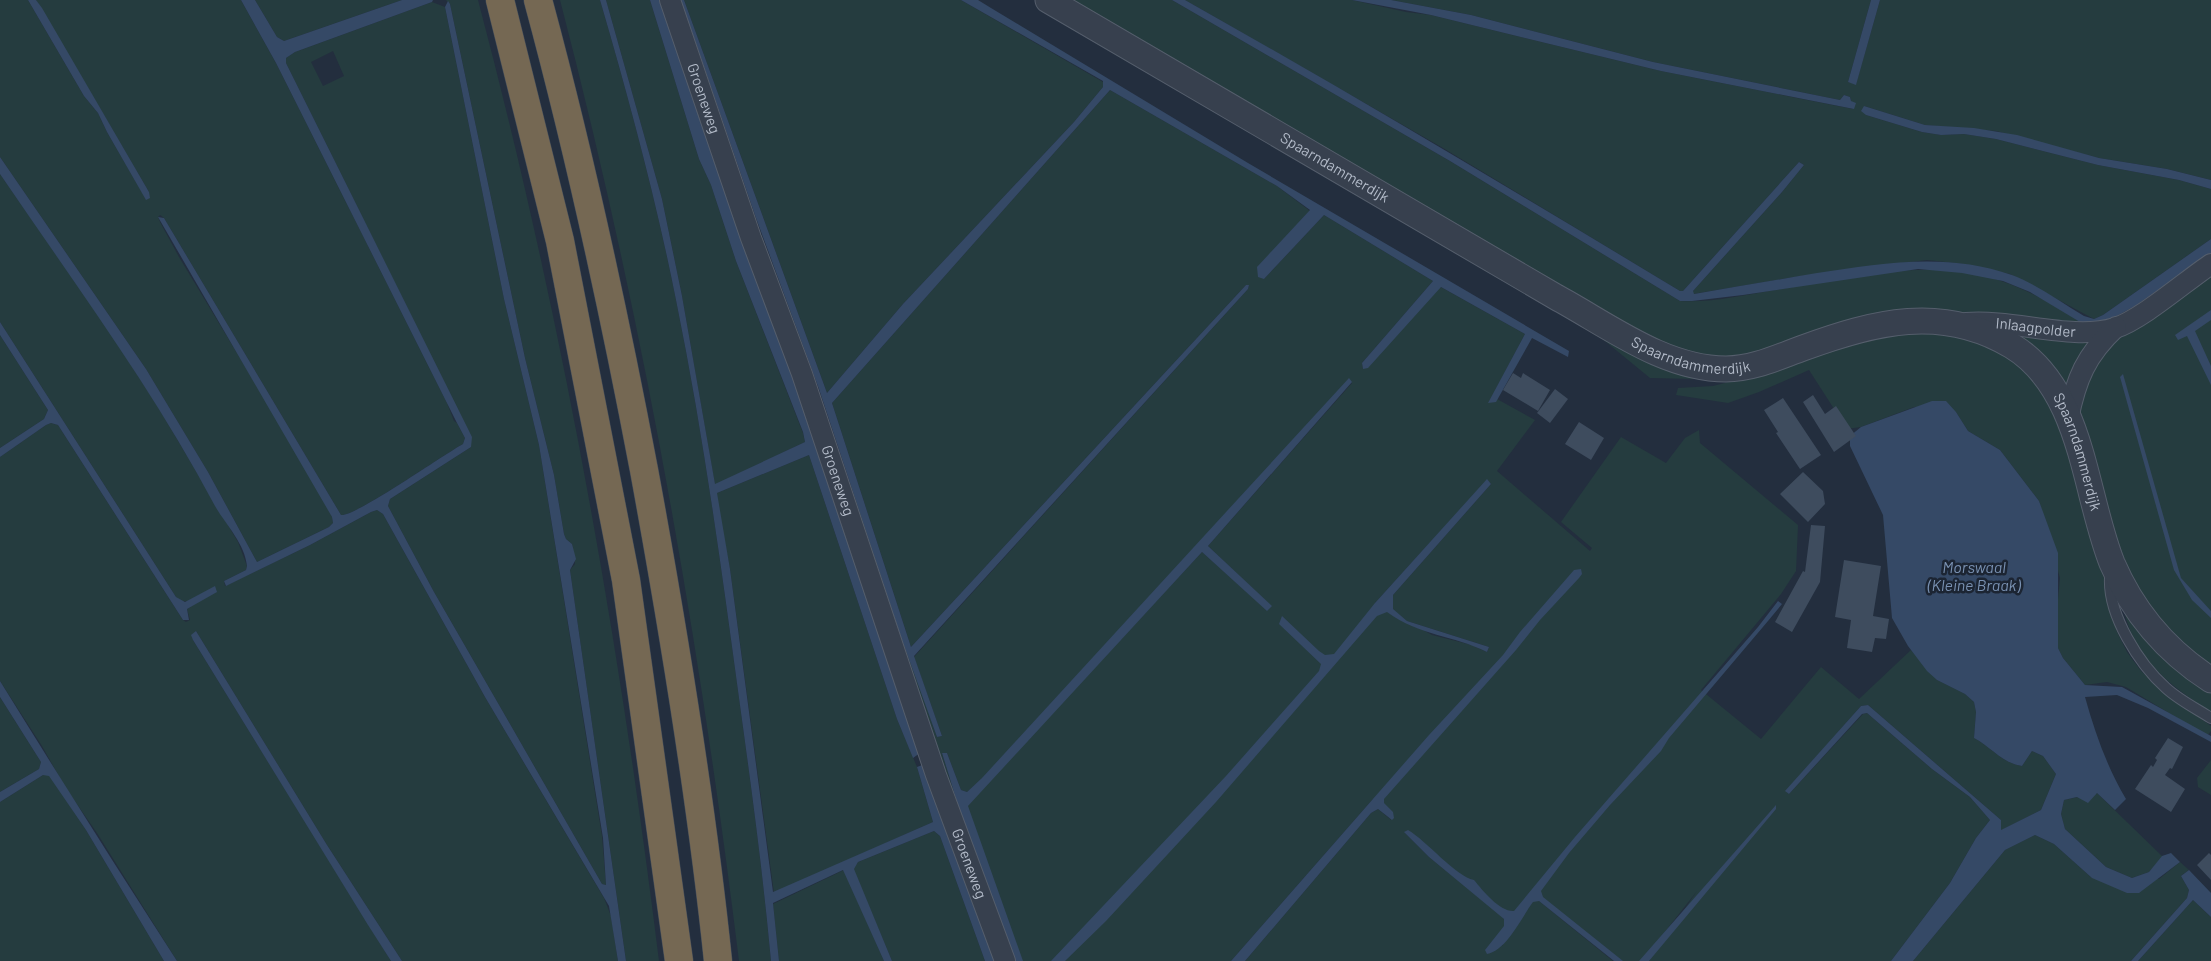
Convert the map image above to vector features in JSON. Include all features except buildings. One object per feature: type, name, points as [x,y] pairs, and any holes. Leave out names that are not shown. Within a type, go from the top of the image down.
[{"type":"highway","points":[[500,0],[560,241],[626,580],[679,961]]},
{"type":"highway","points":[[538,0],[565,99],[600,251],[662,565],[688,734],[718,961]]},
{"type":"street","name":"Groeneweg","points":[[670,0],[751,238],[808,392],[936,775],[1005,961]]},
{"type":"street","name":"Spaarndammerdijk","points":[[1048,0],[1539,288],[1631,339],[1674,359],[1714,368],[1741,368],[1762,363],[1844,333],[1874,325],[1916,320],[1956,324],[1991,335],[2025,355],[2055,389],[2068,419],[2113,565],[2134,605],[2153,631],[2182,659],[2211,680]]},
{"type":"street","name":"Inlaagpolder","points":[[2068,419],[2078,381],[2085,364],[2100,343],[2116,327],[2145,310],[2211,264]]},
{"type":"street","name":"Inlaagpolder","points":[[1956,324],[2001,322],[2086,332],[2116,327]]},
{"type":"lane","points":[[2113,565],[2110,583],[2120,624],[2129,644],[2166,688],[2211,718]]},
{"type":"green space","points":[[0,0],[28,0],[84,96],[98,113],[146,199],[149,192],[36,0],[241,0],[276,63],[447,403],[454,421],[465,438],[463,444],[363,506],[341,515],[164,218],[160,215],[158,217],[160,222],[179,257],[316,484],[332,517],[333,523],[329,527],[257,562],[208,472],[146,369],[0,157]]},
{"type":"green space","points":[[255,0],[402,0],[284,41],[277,37]]},
{"type":"green space","points":[[446,0],[478,0],[536,238],[562,358],[606,598],[626,719],[659,961],[626,961],[570,570],[575,564],[572,544],[566,539],[564,534],[554,475],[525,358],[450,4]]},
{"type":"green space","points":[[560,0],[600,0],[660,224],[695,399],[718,548],[756,829],[771,961],[739,961],[706,718],[666,478],[617,238]]},
{"type":"green space","points":[[606,0],[650,0],[699,159],[711,185],[736,261],[803,433],[805,442],[715,485],[682,296],[662,199]]},
{"type":"green space","points":[[684,0],[961,0],[1103,82],[1103,87],[1074,122],[903,304],[827,393]]},
{"type":"green space","points":[[1061,0],[1172,0],[1450,161],[1680,301],[1728,298],[1860,275],[1919,270],[1947,271],[1976,274],[2015,286],[2046,301],[2085,325],[1991,316],[1736,361],[1676,352]]},
{"type":"green space","points":[[1185,0],[1352,0],[1406,12],[1431,15],[1661,71],[1853,109],[1850,97],[1844,95],[1840,100],[1653,62],[1471,15],[1391,0],[1871,0],[1848,82],[1856,84],[1880,0],[2211,0],[2211,180],[2167,169],[2099,158],[1996,131],[1925,125],[1864,106],[1866,115],[1922,132],[1941,135],[1964,134],[1996,139],[2098,165],[2179,180],[2211,189],[2211,239],[2103,315],[2094,319],[2010,274],[1963,264],[1927,260],[1801,276],[1693,294],[1693,291],[1804,165],[1799,162],[1683,291],[1680,291],[1443,148]]},
{"type":"green space","points":[[432,2],[445,7],[504,299],[539,445],[602,836],[606,885],[602,884],[434,592],[388,506],[390,499],[471,447],[444,382],[286,63],[286,58],[295,52]],"holes":[[[333,51],[344,76],[323,86],[311,62]]]},
{"type":"green space","points":[[1110,90],[1277,186],[1310,211],[1258,267],[1264,279],[1324,215],[1433,281],[1362,363],[1363,369],[1439,286],[1525,334],[1489,402],[1495,402],[1497,399],[1535,420],[1497,471],[1590,551],[1592,548],[1561,522],[1621,437],[1666,463],[1685,438],[1699,430],[1700,443],[1798,525],[1796,571],[1781,594],[1701,690],[1761,739],[1821,667],[1859,699],[1911,650],[1937,680],[1965,694],[1974,702],[1976,712],[1974,738],[2008,762],[2022,766],[2032,751],[2043,756],[2056,774],[2041,810],[2000,831],[2001,820],[1868,705],[1861,706],[1786,791],[1789,794],[1863,714],[1867,713],[1932,769],[1970,797],[1990,820],[1976,838],[1950,883],[1891,961],[1649,961],[1697,891],[1642,961],[1620,961],[1532,891],[1509,918],[1404,832],[1429,857],[1502,916],[1506,923],[1502,946],[1533,901],[1539,901],[1613,961],[1245,961],[1371,813],[1378,809],[1391,820],[1373,799],[1231,961],[1012,961],[975,863],[865,535],[850,481],[937,737],[942,736],[914,657],[1248,289],[1249,285],[1246,285],[911,647],[832,403]],"holes":[[[1349,379],[1352,383],[1208,546],[1271,606],[1267,610],[1202,552],[980,791],[958,805],[942,753],[947,753],[961,790],[967,792],[983,778]],[[1487,480],[1491,484],[1393,595],[1393,610],[1407,621],[1375,603]],[[1407,621],[1489,647],[1487,652],[1472,645],[1432,635]]]},
{"type":"green space","points":[[0,174],[112,335],[158,407],[238,542],[247,566],[246,570],[224,581],[225,586],[310,545],[371,512],[377,510],[383,514],[485,697],[604,898],[611,916],[618,961],[402,961],[327,845],[196,631],[193,640],[391,961],[177,961],[97,833],[65,787],[42,746],[0,681],[0,457],[51,423],[58,425],[183,620],[186,622],[190,620],[187,609],[198,602],[180,601],[176,597],[0,322]]},
{"type":"green space","points":[[2211,270],[2211,672],[2182,651],[2125,575],[2077,412],[2100,350]]},
{"type":"green space","points":[[2006,327],[2093,336],[2069,397]]},
{"type":"green space","points":[[1940,331],[2002,349],[2048,387],[2102,548],[2110,606],[2117,632],[2127,652],[2141,671],[2169,695],[2211,726],[2211,731],[2207,736],[2126,687],[2107,682],[2085,685],[2063,658],[2058,648],[2057,609],[2060,578],[2039,501],[2000,450],[1968,431],[1956,412],[1914,407],[1861,427],[1847,429],[1809,370],[1759,392],[1728,403],[1676,395],[1678,388],[1713,386],[1760,374],[1866,337]]},
{"type":"green space","points":[[0,335],[48,410],[44,419],[0,448]]},
{"type":"green space","points":[[1600,337],[1715,376],[1697,379],[1650,378]]},
{"type":"green space","points":[[809,455],[897,719],[917,767],[933,822],[774,893],[730,569],[716,498],[717,493]]},
{"type":"green space","points":[[2124,611],[2211,687],[2211,713],[2169,681],[2146,658],[2137,644]]},
{"type":"green space","points":[[0,697],[41,762],[39,769],[0,792]]},
{"type":"green space","points":[[2211,760],[2211,795],[2198,787],[2197,778]]},
{"type":"green space","points":[[43,775],[49,775],[86,830],[164,961],[0,961],[0,802]]},
{"type":"green space","points":[[2097,793],[2163,857],[2149,872],[2132,878],[2106,867],[2065,829],[2061,814],[2064,800]]},
{"type":"green space","points":[[934,831],[940,836],[985,961],[892,961],[853,869],[858,862]]},
{"type":"green space","points":[[2035,835],[2054,844],[2092,878],[2159,879],[2180,862],[2189,870],[2181,876],[2189,890],[2187,898],[2131,961],[1913,961],[2005,850]]},
{"type":"green space","points":[[844,870],[884,961],[779,961],[773,904]]},
{"type":"green space","points":[[2193,900],[2211,917],[2211,961],[2138,961]]},
{"type":"water","points":[[28,0],[36,0],[42,8],[149,192],[150,198],[146,200],[98,113],[84,96]]},
{"type":"water","points":[[241,0],[255,0],[277,37],[284,41],[402,0],[433,0],[432,2],[295,52],[286,58],[286,63],[472,437],[471,447],[390,499],[388,506],[434,592],[602,884],[606,885],[603,838],[539,445],[504,299],[445,7],[448,1],[450,4],[525,358],[554,475],[564,534],[566,539],[572,544],[576,559],[570,570],[626,961],[618,961],[609,906],[485,697],[383,514],[377,510],[371,512],[310,545],[226,586],[224,581],[246,570],[246,558],[239,542],[215,506],[166,420],[139,378],[0,174],[0,157],[146,369],[208,472],[257,562],[329,527],[333,523],[332,517],[158,217],[164,218],[341,515],[363,506],[463,444],[465,438],[276,63]]},
{"type":"water","points":[[600,0],[606,0],[662,199],[682,296],[715,484],[805,442],[803,432],[736,261],[711,185],[699,159],[650,0],[659,0],[741,238],[793,371],[920,753],[913,758],[897,719],[809,455],[717,493],[730,569],[773,892],[933,822],[917,767],[925,764],[999,961],[985,961],[940,836],[934,831],[858,862],[854,869],[892,961],[884,961],[843,870],[773,903],[779,961],[771,961],[761,862],[718,548],[695,399],[660,224],[632,112]]},
{"type":"water","points":[[681,0],[684,0],[827,393],[903,304],[1074,122],[1103,87],[1103,81],[961,0],[978,0],[1248,163],[1569,351],[1568,357],[1532,338],[1496,402],[1488,403],[1525,334],[1441,287],[1368,368],[1363,369],[1362,363],[1433,281],[1324,215],[1264,279],[1258,277],[1257,267],[1310,210],[1277,186],[1110,90],[832,403],[911,647],[1246,285],[1249,285],[1248,289],[914,656],[942,736],[937,737],[901,637],[819,389],[756,218]]},
{"type":"water","points":[[1172,0],[1185,0],[1247,35],[1680,291],[1683,291],[1799,162],[1804,165],[1693,291],[1694,294],[1865,266],[1890,263],[1939,262],[1988,268],[2012,275],[2040,289],[2084,316],[2094,319],[2103,315],[2211,239],[2211,253],[2135,306],[2102,324],[2085,325],[2030,292],[2003,281],[1962,273],[1918,269],[1743,295],[1680,301],[1450,161]]},
{"type":"water","points":[[1352,0],[1391,0],[1471,15],[1653,62],[1840,100],[1844,95],[1850,97],[1851,101],[1856,103],[1854,109],[1661,71],[1431,15]]},
{"type":"water","points":[[1871,0],[1880,0],[1856,85],[1848,82]]},
{"type":"water","points":[[1864,106],[1925,125],[1974,128],[2017,135],[2099,158],[2167,169],[2211,180],[2211,189],[2179,180],[2098,165],[1996,139],[1964,134],[1941,135],[1922,132],[1866,115],[1861,111]]},
{"type":"water","points":[[2211,310],[2211,320],[2195,331],[2211,366],[2211,385],[2187,336],[2178,340],[2175,335]]},
{"type":"water","points":[[0,322],[176,597],[185,602],[215,586],[217,592],[187,609],[189,620],[183,620],[58,425],[51,423],[46,425],[0,457],[0,448],[44,419],[48,410],[0,335]]},
{"type":"water","points":[[2123,374],[2181,578],[2211,611],[2211,618],[2192,600],[2174,570],[2120,377]]},
{"type":"water","points":[[1349,378],[1352,382],[1208,546],[1272,606],[1267,611],[1202,552],[968,806],[1023,961],[1015,961],[958,805],[942,753],[947,753],[961,790],[967,792],[982,778]]},
{"type":"water","name":"Morswaal (Kleine Braak)","points":[[1932,401],[1946,401],[1956,412],[1968,431],[2000,450],[2039,501],[2058,553],[2058,648],[2063,658],[2085,685],[2122,687],[2211,736],[2211,742],[2148,708],[2117,695],[2085,697],[2102,750],[2126,799],[2115,810],[2097,793],[2088,803],[2077,797],[2064,800],[2061,814],[2065,829],[2106,867],[2132,878],[2149,872],[2162,856],[2171,853],[2180,862],[2139,893],[2127,893],[2092,878],[2054,844],[2035,835],[2005,850],[1913,961],[1891,961],[1950,883],[1976,838],[1990,820],[1970,797],[1932,769],[1867,713],[1862,714],[1789,794],[1785,791],[1861,706],[1868,705],[2001,820],[2001,830],[2041,810],[2056,774],[2043,756],[2032,751],[2022,766],[2008,762],[1974,738],[1976,712],[1974,702],[1965,694],[1937,680],[1927,671],[1908,646],[1892,618],[1883,515],[1850,446],[1850,436],[1861,427]]},
{"type":"water","points":[[1487,479],[1491,484],[1393,595],[1393,609],[1407,621],[1489,647],[1487,652],[1462,642],[1424,631],[1399,620],[1387,612],[1377,616],[1216,802],[1106,921],[1065,961],[1051,961],[1226,776],[1319,671],[1321,664],[1279,624],[1282,616],[1319,651],[1325,655],[1334,654],[1375,603]]},
{"type":"water","points":[[1581,569],[1582,574],[1579,578],[1384,799],[1384,803],[1393,812],[1394,818],[1392,820],[1378,809],[1371,813],[1245,961],[1231,961],[1429,735],[1503,655],[1520,632],[1574,570]]},
{"type":"water","points":[[1778,601],[1782,604],[1669,738],[1661,751],[1610,805],[1569,853],[1541,891],[1543,897],[1623,961],[1614,961],[1539,901],[1533,902],[1507,940],[1494,951],[1487,954],[1485,950],[1504,926],[1504,919],[1429,857],[1404,832],[1408,830],[1416,835],[1458,872],[1474,880],[1498,905],[1514,911],[1575,837],[1758,627]]},
{"type":"water","points":[[196,631],[327,845],[402,961],[391,961],[368,925],[193,640],[191,635]]},
{"type":"water","points":[[0,681],[177,961],[164,961],[86,830],[49,776],[43,775],[0,802],[0,792],[39,769],[41,762],[0,697]]},
{"type":"water","points":[[1776,805],[1776,809],[1649,961],[1639,961]]},
{"type":"water","points":[[2189,870],[2211,893],[2211,917],[2193,900],[2138,961],[2131,961],[2187,898],[2189,890],[2181,876]]}]
